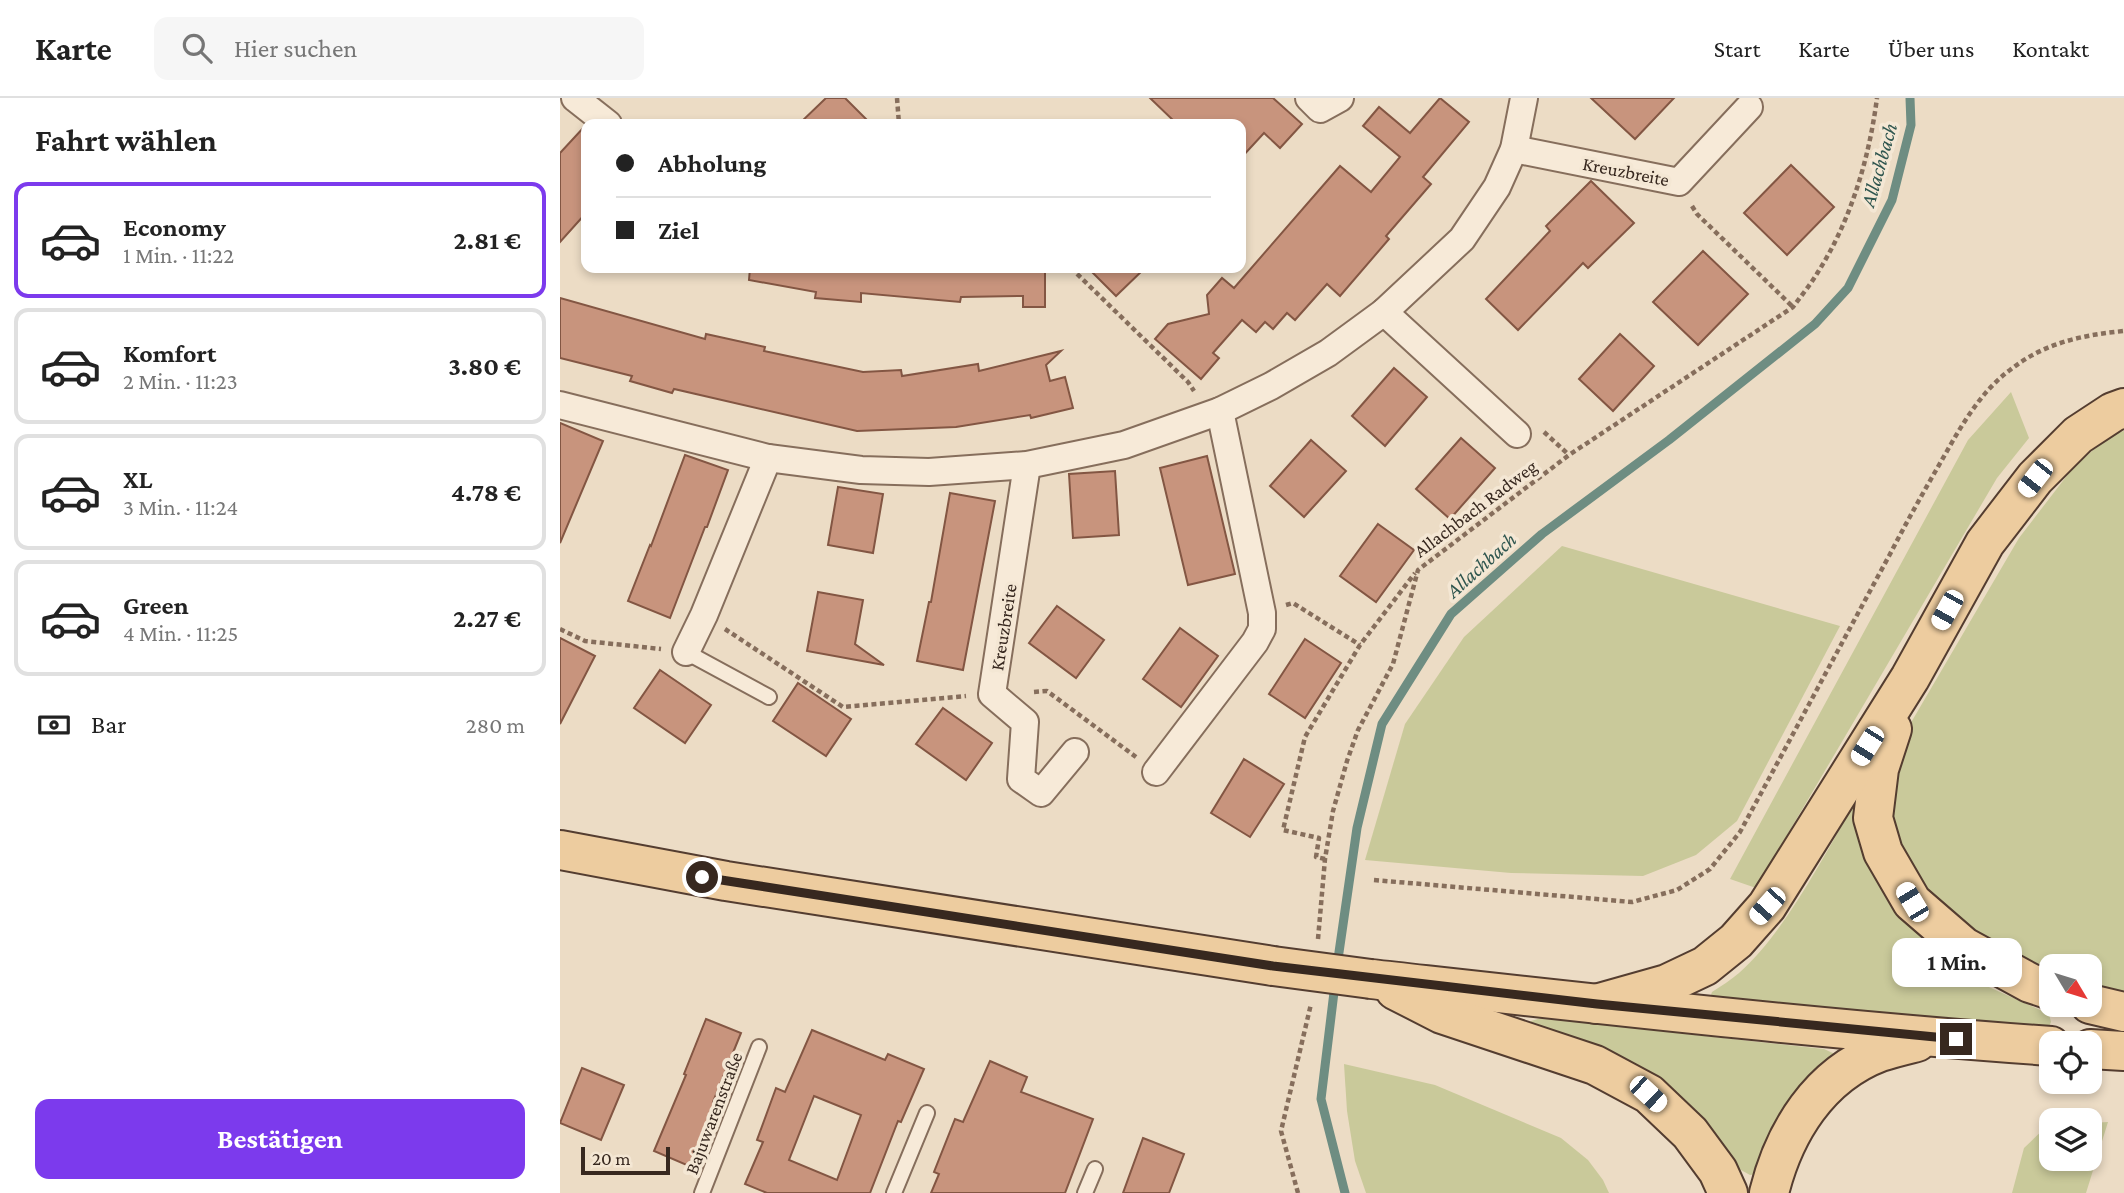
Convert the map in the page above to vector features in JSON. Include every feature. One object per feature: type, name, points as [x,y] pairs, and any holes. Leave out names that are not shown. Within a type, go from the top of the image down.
[{"type":"main road","points":[[1597,1004],[1667,984],[1705,965],[1736,941],[1767,906],[1910,678],[1985,543],[2035,478],[2078,435],[2113,412],[2124,408]]},
{"type":"main road","points":[[1910,678],[1879,769],[1873,818],[1882,852],[1912,902],[1964,947],[2039,986]]},
{"type":"main road","points":[[560,849],[726,881],[1371,979],[1597,1004],[2039,1045]]},
{"type":"main road","points":[[1371,979],[1442,1014],[1595,1065],[1648,1094],[1690,1133],[1718,1171],[1728,1193]]},
{"type":"main road","points":[[2102,1007],[2124,1012]]},
{"type":"main road","points":[[1769,1193],[1793,1129],[1822,1089],[1841,1074],[1879,1053],[1933,1037]]},
{"type":"main road","points":[[2102,1050],[2124,1051]]},
{"type":"street","points":[[575,98],[602,119]]},
{"type":"street","points":[[1309,98],[1320,108],[1340,98]]},
{"type":"street","points":[[560,405],[768,458],[861,470],[929,472],[1027,465],[1124,445],[1213,414],[1271,386],[1328,353],[1384,312],[1462,239],[1497,187],[1514,149],[1524,98]]},
{"type":"street","name":"Kreuzbreite","points":[[1514,149],[1679,182],[1749,107]]},
{"type":"street","points":[[1384,312],[1517,434]]},
{"type":"street","points":[[1156,772],[1255,642],[1262,629],[1262,613],[1213,414]]},
{"type":"street","points":[[686,652],[704,615],[768,458]]},
{"type":"street","name":"Kreuzbreite","points":[[1027,465],[992,694],[1025,722],[1021,779],[1041,793],[1075,752]]},
{"type":"lane","points":[[686,652],[769,697]]},
{"type":"lane","name":"Bajuwarenstraße","points":[[702,1193],[759,1047]]},
{"type":"lane","points":[[894,1193],[927,1114]]},
{"type":"lane","points":[[1085,1193],[1095,1169]]},
{"type":"path","points":[[897,98],[898,119]]},
{"type":"path","name":"Allachbach Radweg","points":[[1318,940],[1325,859],[1333,811],[1358,730],[1393,664],[1418,570],[1569,455],[1793,307],[1818,272],[1840,232],[1858,187],[1873,129],[1877,98]]},
{"type":"path","points":[[1679,182],[1697,214],[1793,307]]},
{"type":"path","points":[[1076,273],[1188,382],[1213,414]]},
{"type":"path","points":[[1374,880],[1632,902],[1677,890],[1710,869],[1740,832],[1905,525],[1956,435],[1983,396],[2009,370],[2037,352],[2091,334],[2124,331]]},
{"type":"path","points":[[1325,859],[1315,857],[1319,838],[1283,830],[1306,737],[1360,645],[1418,570]]},
{"type":"path","points":[[1262,613],[1293,603],[1360,645]]},
{"type":"path","points":[[704,615],[843,707],[1047,691],[1156,772]]},
{"type":"path","points":[[560,629],[585,641],[686,652]]},
{"type":"path","points":[[1298,1193],[1281,1131],[1311,1000]]},
{"type":"green space","points":[[2011,392],[2029,438],[1997,478],[1756,888],[1730,879],[1968,440]]},
{"type":"green space","points":[[2124,431],[2124,997],[2102,991],[2102,954],[2039,954],[2039,970],[2010,960],[1924,889],[1899,845],[1892,815],[1891,776],[1909,726],[2019,538],[2072,469],[2117,433]]},
{"type":"green space","points":[[1562,546],[1840,626],[1737,821],[1696,855],[1643,876],[1511,873],[1365,860],[1405,724],[1464,637]]},
{"type":"green space","points":[[1853,806],[1859,808],[1896,903],[1923,938],[1971,979],[2039,1010],[2039,1017],[2050,1017],[2048,1029],[1718,1001],[1711,995],[1712,992],[1739,973],[1756,956],[1802,894]]},
{"type":"green space","points":[[1541,1018],[1824,1049],[1835,1054],[1758,1174],[1750,1175],[1741,1170],[1726,1153],[1529,1024]]},
{"type":"green space","points":[[1344,1064],[1435,1085],[1561,1138],[1588,1160],[1609,1193],[1366,1193],[1355,1161],[1347,1111]]},
{"type":"green space","points":[[2102,1122],[2108,1122],[2102,1141]]},
{"type":"green space","points":[[2039,1134],[2039,1171],[2093,1171],[2086,1193],[2012,1193],[2024,1148]]},
{"type":"building","points":[[826,98],[845,98],[866,119],[804,119]]},
{"type":"building","points":[[1150,98],[1273,98],[1302,124],[1280,148],[1264,133],[1246,153],[1246,119],[1172,119]]},
{"type":"building","points":[[1440,98],[1469,122],[1423,177],[1431,184],[1386,236],[1389,239],[1340,296],[1327,284],[1295,320],[1287,313],[1273,329],[1265,322],[1256,332],[1242,320],[1213,353],[1219,358],[1201,379],[1155,339],[1168,324],[1209,314],[1207,295],[1222,278],[1234,288],[1340,166],[1371,192],[1400,157],[1363,126],[1379,107],[1410,133]]},
{"type":"building","points":[[1591,98],[1674,98],[1635,139]]},
{"type":"building","points":[[581,130],[581,219],[560,242],[560,153]]},
{"type":"building","points":[[1791,165],[1834,207],[1787,255],[1744,213]]},
{"type":"building","points":[[1591,181],[1634,223],[1588,268],[1583,263],[1518,330],[1486,299],[1550,231],[1546,226]]},
{"type":"building","points":[[1703,251],[1748,294],[1698,345],[1653,302]]},
{"type":"building","points":[[750,273],[1045,273],[1045,307],[1023,307],[1023,296],[961,297],[960,302],[861,293],[861,302],[815,298],[816,292],[749,280]]},
{"type":"building","points":[[1093,273],[1140,273],[1116,296]]},
{"type":"building","points":[[560,298],[705,339],[706,334],[765,347],[764,351],[863,372],[901,370],[902,376],[978,364],[979,371],[1061,351],[1046,365],[1050,381],[1065,377],[1073,408],[1031,418],[1030,415],[956,427],[857,431],[674,389],[672,393],[630,381],[632,376],[560,358]]},
{"type":"building","points":[[1620,334],[1654,366],[1613,411],[1579,379]]},
{"type":"building","points":[[1394,368],[1427,397],[1385,446],[1352,416]]},
{"type":"building","points":[[560,423],[603,441],[560,543]]},
{"type":"building","points":[[1461,438],[1495,468],[1450,519],[1416,489]]},
{"type":"building","points":[[1311,440],[1346,471],[1304,517],[1270,486]]},
{"type":"building","points":[[685,455],[728,470],[670,618],[628,601]]},
{"type":"building","points":[[1207,456],[1235,574],[1188,585],[1160,468]]},
{"type":"building","points":[[1115,471],[1119,535],[1073,538],[1069,474]]},
{"type":"building","points":[[838,487],[883,494],[873,553],[828,545]]},
{"type":"building","points":[[950,493],[995,501],[963,670],[917,661],[931,602]]},
{"type":"building","points":[[1378,524],[1414,550],[1376,602],[1340,576]]},
{"type":"building","points":[[818,592],[863,600],[855,644],[884,665],[807,651]]},
{"type":"building","points":[[1057,606],[1104,640],[1076,678],[1029,643]]},
{"type":"building","points":[[1180,628],[1218,656],[1181,707],[1143,679]]},
{"type":"building","points":[[560,638],[595,656],[560,724]]},
{"type":"building","points":[[1305,639],[1341,663],[1305,718],[1269,694]]},
{"type":"building","points":[[660,670],[711,705],[685,743],[634,708]]},
{"type":"building","points":[[798,683],[851,719],[826,756],[773,721]]},
{"type":"building","points":[[943,708],[992,743],[966,780],[916,744]]},
{"type":"building","points":[[1244,759],[1284,784],[1250,837],[1211,813]]},
{"type":"building","points":[[706,1019],[741,1033],[713,1102],[716,1103],[689,1166],[654,1151]]},
{"type":"building","points":[[812,1030],[885,1060],[888,1054],[924,1069],[901,1122],[898,1121],[870,1193],[767,1193],[745,1184],[763,1142],[757,1140],[776,1088],[785,1092]],"holes":[[[814,1096],[861,1115],[837,1180],[789,1160]]]},
{"type":"building","points":[[990,1061],[1027,1077],[1021,1092],[1093,1119],[1065,1193],[931,1193],[939,1174],[934,1172],[955,1119],[963,1122]]},
{"type":"building","points":[[582,1068],[624,1085],[601,1140],[560,1123]]},
{"type":"building","points":[[1143,1138],[1184,1154],[1169,1193],[1123,1193]]},
{"type":"waterway","name":"Allachbach","points":[[1337,966],[1357,828],[1382,724],[1451,614],[1542,534],[1669,440],[1815,324],[1848,288],[1892,200],[1911,125],[1910,98]]},
{"type":"waterway","name":"Allachbach","points":[[1335,984],[1321,1099],[1345,1193]]},
{"type":"route","points":[[702,877],[1371,979],[1956,1039]]}]
